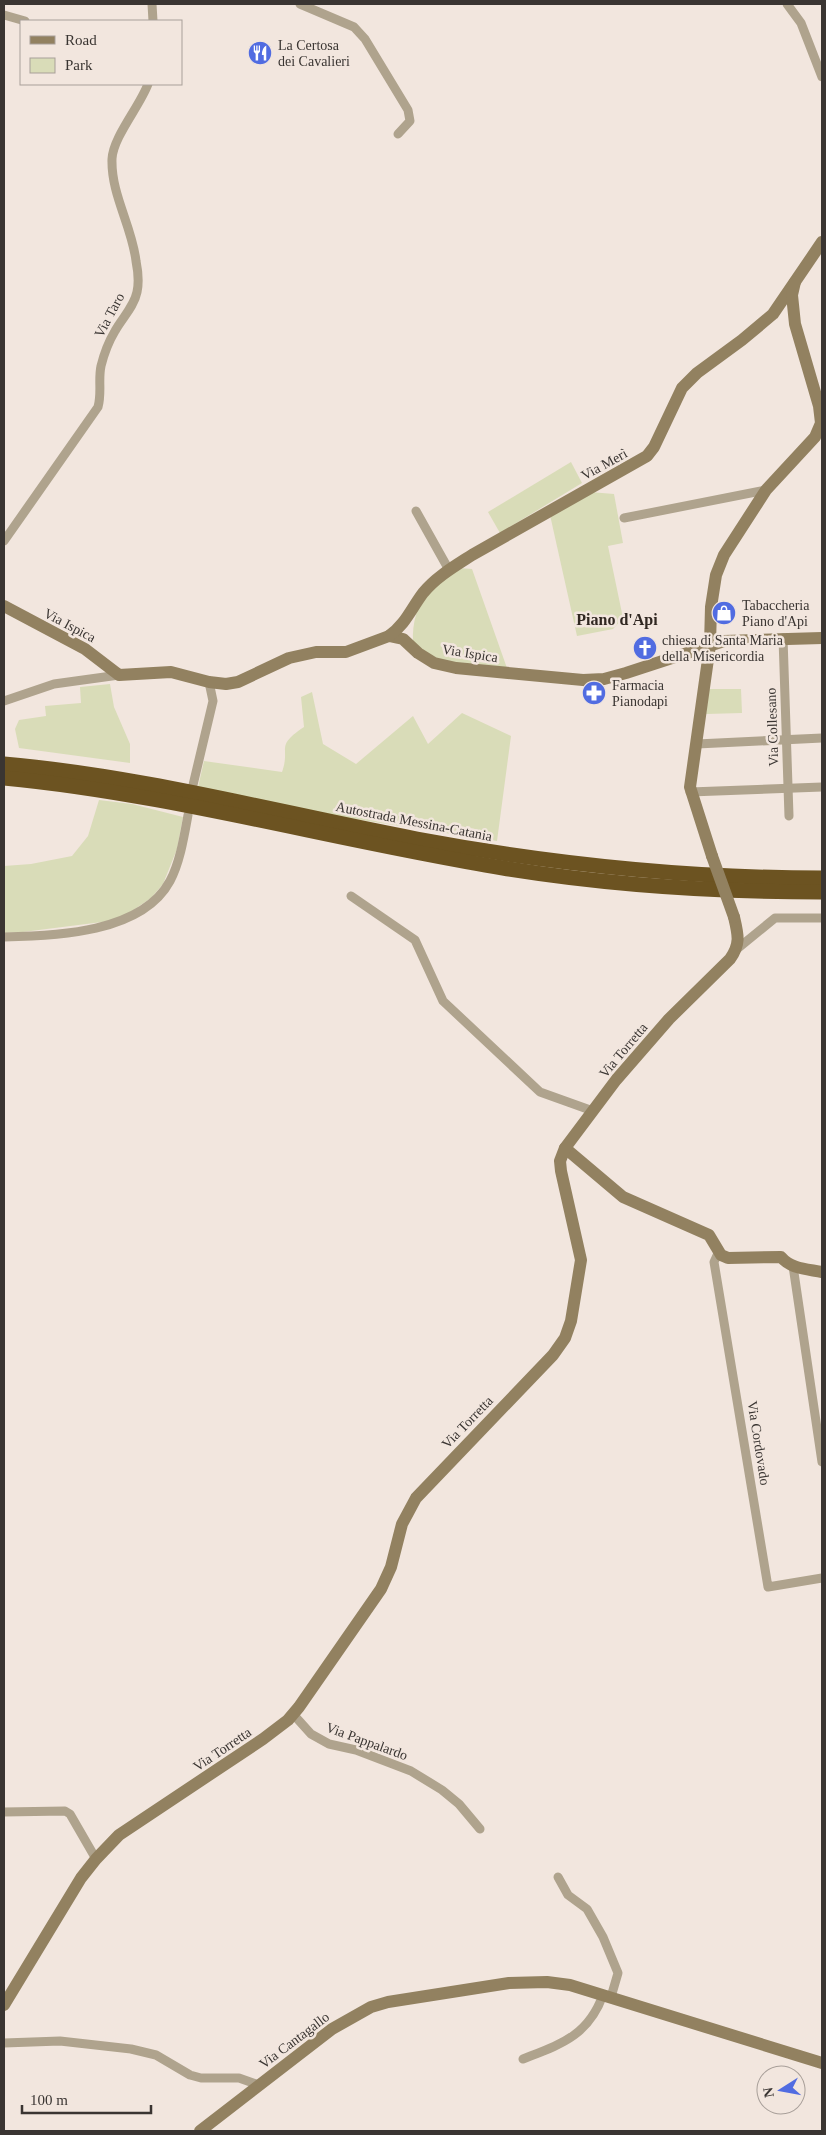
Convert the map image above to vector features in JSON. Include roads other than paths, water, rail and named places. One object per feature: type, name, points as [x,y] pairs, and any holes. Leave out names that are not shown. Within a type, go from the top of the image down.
[{"type":"highway","name":"Autostrada Messina-Catania","points":[[4,764],[81,772],[506,855],[665,873],[822,878]]},
{"type":"highway","points":[[4,778],[80,786],[412,852],[537,873],[688,889],[822,892]]},
{"type":"street","points":[[152,4],[154,20]]},
{"type":"street","points":[[300,4],[346,22],[354,27],[365,39],[408,110],[410,121],[398,134]]},
{"type":"street","points":[[787,4],[801,23],[822,77]]},
{"type":"street","points":[[4,15],[22,20]]},
{"type":"street","name":"Via Taro","points":[[4,541],[98,407],[101,398],[101,366],[113,333],[132,305],[137,291],[136,261],[129,231],[118,201],[112,158],[117,142],[145,94],[148,85]]},
{"type":"street","name":"Via Merì","points":[[406,620],[415,605],[433,583],[449,570],[647,456],[654,447],[682,388],[697,373],[742,340],[773,314],[822,242]]},
{"type":"street","points":[[794,282],[792,295],[794,324]]},
{"type":"street","points":[[737,950],[738,934],[734,916],[690,792],[710,645],[711,607],[716,575],[724,556],[766,490],[815,436],[822,423],[820,406],[794,324],[789,314],[783,312],[773,314]]},
{"type":"street","points":[[624,518],[766,490]]},
{"type":"street","points":[[416,511],[449,570]]},
{"type":"street","points":[[406,642],[415,605]]},
{"type":"street","name":"Via Ispica","points":[[4,606],[85,649],[118,675]]},
{"type":"street","points":[[406,620],[406,642]]},
{"type":"street","points":[[4,701],[54,684],[118,675],[171,672],[209,682],[226,684],[238,682],[290,658],[316,652],[346,652],[389,636],[399,629],[406,620]]},
{"type":"street","name":"Via Ispica","points":[[389,636],[406,642],[418,653],[434,663],[456,668],[583,680],[604,679],[710,645],[738,640],[822,638]]},
{"type":"street","name":"Via Collesano","points":[[783,638],[789,816]]},
{"type":"street","points":[[209,682],[213,701]]},
{"type":"street","points":[[193,785],[213,701],[226,684]]},
{"type":"street","points":[[697,744],[822,738]]},
{"type":"street","points":[[690,792],[822,787]]},
{"type":"street","points":[[4,937],[97,929],[135,915],[162,893],[170,882],[184,839],[188,816]]},
{"type":"street","points":[[351,896],[414,940],[443,1001],[540,1092],[593,1111]]},
{"type":"street","name":"Via Torretta","points":[[4,2005],[80,1878],[96,1858],[119,1835],[263,1739],[292,1714],[381,1589],[391,1567],[407,1512],[416,1498],[553,1355],[565,1338],[571,1321],[581,1260],[560,1161],[566,1148],[616,1080],[669,1019],[737,950],[775,918],[822,918]]},
{"type":"street","points":[[566,1148],[623,1197],[709,1235],[721,1255],[728,1258],[780,1257],[786,1263],[793,1266],[822,1272]]},
{"type":"street","name":"Via Cordovado","points":[[719,1251],[714,1262],[768,1587],[822,1578]]},
{"type":"street","points":[[793,1266],[822,1462]]},
{"type":"street","name":"Via Pappalardo","points":[[292,1714],[311,1734],[329,1744],[356,1750],[411,1771],[459,1804],[480,1829]]},
{"type":"street","points":[[4,1812],[65,1811],[70,1814],[96,1858]]},
{"type":"street","points":[[523,2059],[571,2038],[588,2024],[607,1996],[618,1972],[607,1946],[587,1909],[568,1895],[558,1877]]},
{"type":"street","name":"Via Cantagallo","points":[[4,2043],[60,2042],[131,2049],[156,2055],[190,2075],[201,2078],[238,2078],[259,2085],[332,2029],[354,2015],[388,2002],[509,1983],[528,1982],[570,1985],[822,2063]]},
{"type":"street","points":[[200,2131],[259,2085]]},
{"type":"place","name":"La Certosa dei Cavalieri","points":[[260,53]]},
{"type":"place","name":"Tabaccheria Piano d'Api","points":[[724,613]]},
{"type":"place","name":"chiesa di Santa Maria della Misericordia","points":[[645,648]]},
{"type":"place","name":"Farmacia Pianodapi","points":[[594,693]]},
{"type":"district","name":"Piano d'Api","points":[[617,619]]}]
